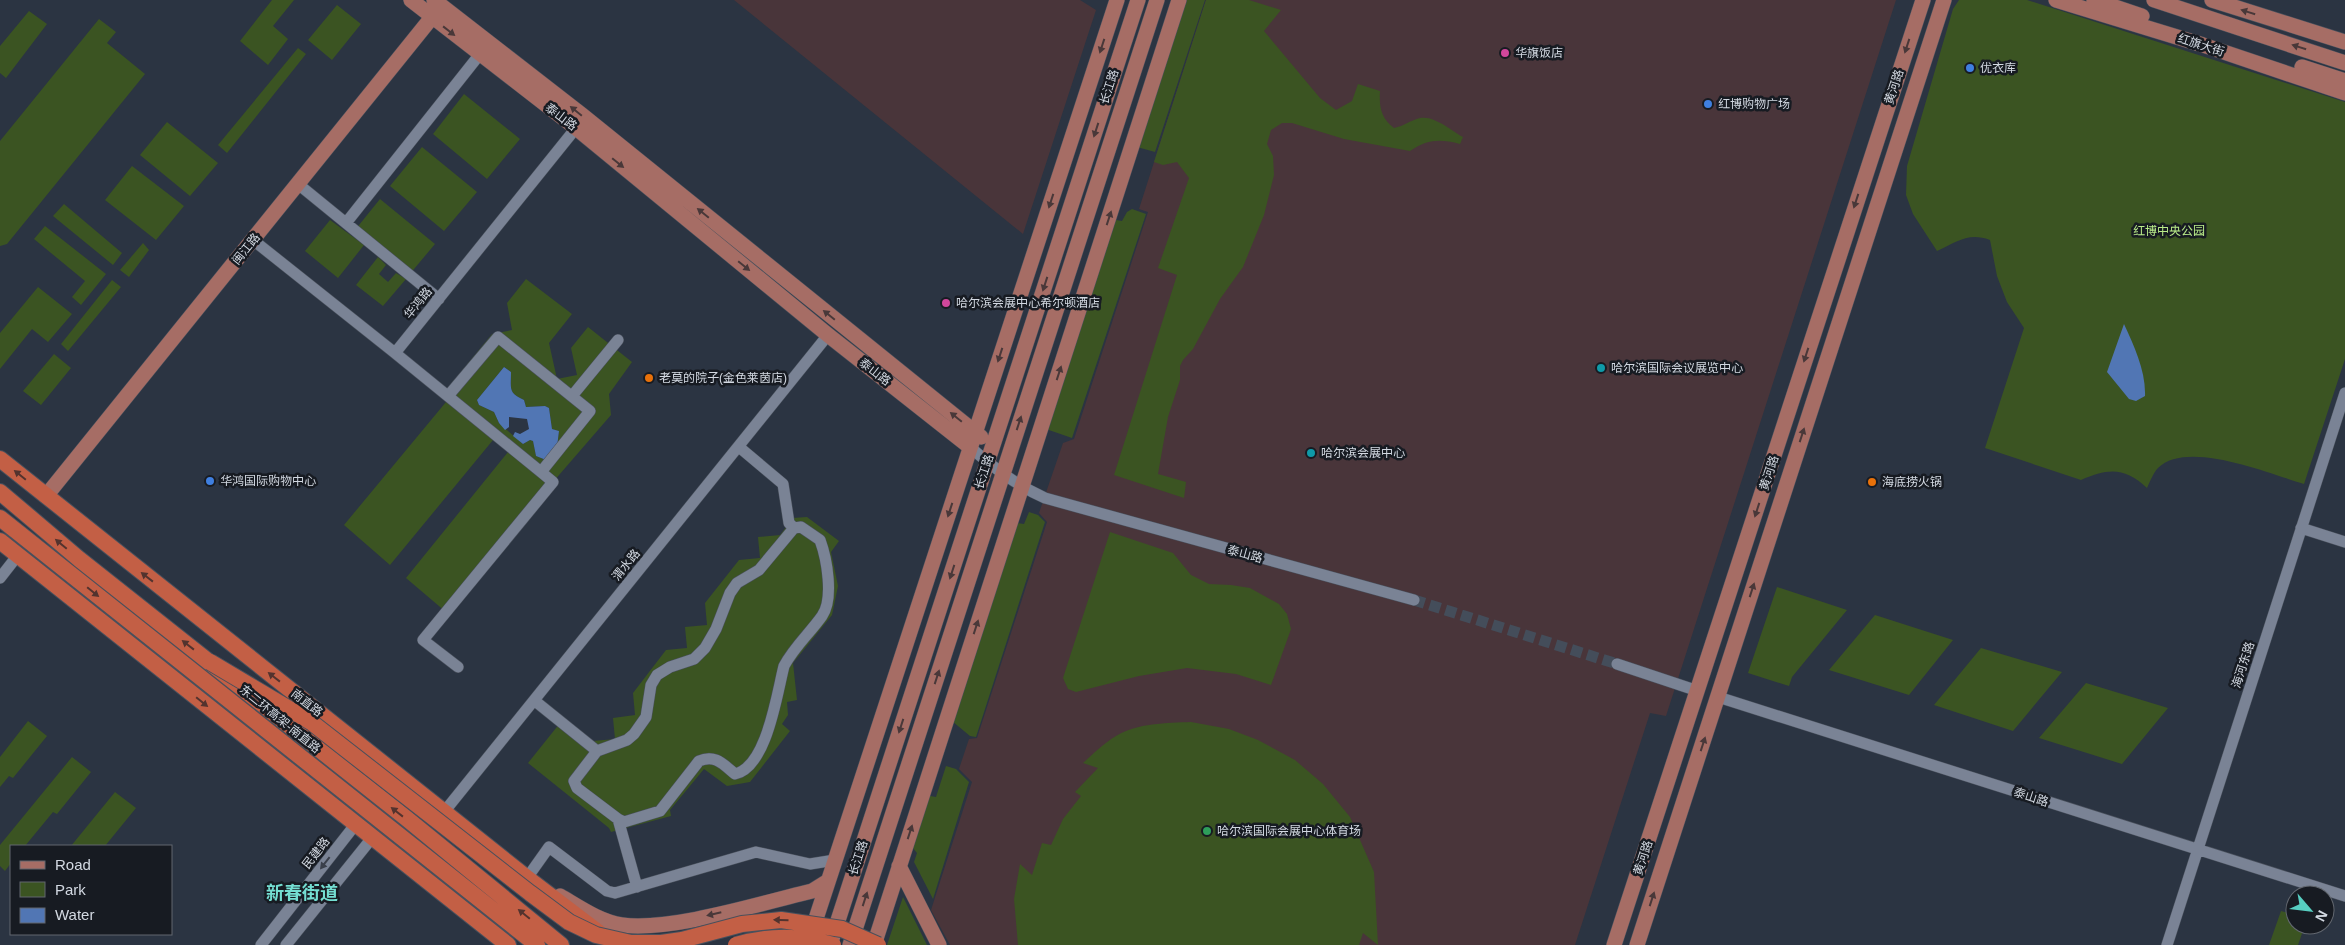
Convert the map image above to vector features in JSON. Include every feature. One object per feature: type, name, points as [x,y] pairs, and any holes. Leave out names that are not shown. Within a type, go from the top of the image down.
[{"type":"highway","name":"南直路","points":[[0,459],[526,878],[616,945]]},
{"type":"highway","name":"东二环高架-南直路","points":[[0,492],[79,559],[561,945]]},
{"type":"highway","name":"东二环高架-南直路","points":[[0,518],[537,945]]},
{"type":"highway","points":[[0,541],[504,943]]},
{"type":"highway","points":[[210,662],[311,722],[536,897],[570,922],[596,936],[630,943],[661,943],[682,940],[742,924],[781,920],[842,929],[878,945]]},
{"type":"highway","points":[[201,679],[289,760],[519,945]]},
{"type":"highway","points":[[736,945],[786,936],[815,940],[831,945]]},
{"type":"main road","name":"泰山路","points":[[411,0],[435,5],[582,115],[992,446],[1008,457],[1034,470]]},
{"type":"main road","points":[[807,945],[1117,0]]},
{"type":"main road","name":"长江路","points":[[831,945],[1138,0]]},
{"type":"main road","name":"长江路","points":[[850,945],[1157,0]]},
{"type":"main road","points":[[874,945],[1022,488],[1034,470],[1179,0]]},
{"type":"main road","name":"黄河路","points":[[1614,945],[1922,0]]},
{"type":"main road","name":"黄河路","points":[[1637,945],[1836,326],[1944,0]]},
{"type":"main road","name":"红旗大街","points":[[2056,0],[2203,45],[2345,93]]},
{"type":"main road","name":"红旗大街","points":[[2094,0],[2345,81]]},
{"type":"main road","points":[[2154,0],[2345,63]]},
{"type":"main road","points":[[2212,0],[2345,42]]},
{"type":"main road","name":"泰山路","points":[[435,5],[480,54],[576,128],[828,335],[970,447]]},
{"type":"main road","name":"闽江路","points":[[43,494],[298,184],[435,5]]},
{"type":"main road","name":"闽江路","points":[[43,494],[239,247],[435,5]]},
{"type":"main road","points":[[899,866],[939,945]]},
{"type":"main road","points":[[526,878],[587,911],[610,922],[623,925],[686,921],[806,893],[828,881]]},
{"type":"street","points":[[346,223],[480,54]]},
{"type":"street","name":"华鸿路","points":[[395,354],[576,128]]},
{"type":"street","points":[[298,184],[439,298]]},
{"type":"street","points":[[253,240],[553,482],[423,640],[458,668]]},
{"type":"street","name":"渭水路","points":[[444,812],[828,335]]},
{"type":"street","points":[[448,396],[498,337],[572,396],[590,411],[541,472]]},
{"type":"street","points":[[572,396],[618,340]]},
{"type":"street","name":"海河东路","points":[[2167,945],[2345,393]]},
{"type":"street","points":[[739,447],[783,484],[789,523],[794,528]]},
{"type":"street","name":"泰山路","points":[[970,447],[1003,475],[1022,488],[1045,498],[1414,600]]},
{"type":"street","points":[[801,527],[820,540],[829,584],[824,614],[789,656],[784,666],[767,737],[760,750],[742,772],[735,774],[714,758],[699,761],[660,810],[624,822],[618,820],[577,788],[574,781],[597,751],[627,740],[634,734],[646,717],[651,686],[657,675],[670,667],[694,659],[705,648],[716,629],[730,593],[737,583],[759,570],[794,528],[801,527]]},
{"type":"street","points":[[2301,528],[2345,542]]},
{"type":"street","points":[[0,578],[18,555]]},
{"type":"street","points":[[1617,664],[1698,691]]},
{"type":"street","name":"泰山路","points":[[1718,697],[2345,896]]},
{"type":"street","points":[[535,701],[597,751]]},
{"type":"street","points":[[618,820],[637,887]]},
{"type":"street","name":"民建路","points":[[261,945],[355,825]]},
{"type":"street","points":[[286,945],[372,838]]},
{"type":"street","points":[[526,878],[549,847],[607,891],[615,893],[756,852],[810,864],[835,860]]},
{"type":"shaded area","points":[[734,0],[1080,0],[1096,10],[1023,234]]},
{"type":"shaded area","points":[[1206,0],[1896,0],[1666,716],[1650,713],[1575,945],[950,945],[931,910],[972,782],[959,769],[969,739],[977,738],[1047,522],[1039,513],[1063,443],[1074,439],[1148,212],[1139,209]]},
{"type":"green space","points":[[272,0],[294,0],[273,26],[288,39],[268,65],[240,41]]},
{"type":"green space","points":[[1187,0],[1205,0],[1155,152],[1137,147]]},
{"type":"green space","points":[[1206,0],[1249,0],[1281,10],[1264,31],[1320,98],[1336,110],[1352,101],[1358,84],[1380,91],[1382,112],[1386,120],[1394,128],[1420,118],[1425,118],[1443,124],[1463,137],[1460,144],[1434,141],[1410,151],[1344,139],[1292,123],[1282,123],[1271,130],[1267,144],[1273,156],[1274,175],[1264,215],[1243,267],[1220,299],[1193,349],[1180,366],[1180,380],[1168,417],[1158,474],[1186,482],[1184,498],[1114,475],[1177,275],[1158,268],[1189,178],[1177,162],[1163,165],[1154,162]]},
{"type":"green space","name":"红博中央公园","points":[[1959,0],[2027,0],[2345,102],[2345,359],[2304,484],[2229,461],[2188,457],[2171,460],[2158,468],[2147,488],[2124,473],[2100,473],[2081,480],[1985,448],[2024,328],[2007,302],[1997,276],[1990,240],[1975,237],[1963,239],[1937,251],[1913,214],[1906,195],[1907,166],[1953,9]]},
{"type":"green space","points":[[337,5],[361,24],[332,60],[308,40]]},
{"type":"green space","points":[[29,11],[47,24],[6,78],[0,73],[0,46]]},
{"type":"green space","points":[[99,19],[116,32],[107,43],[145,74],[7,244],[0,246],[0,141]]},
{"type":"green space","points":[[298,48],[306,54],[227,153],[218,145]]},
{"type":"green space","points":[[464,94],[520,139],[487,179],[433,134]]},
{"type":"green space","points":[[167,122],[218,163],[190,196],[140,155]]},
{"type":"green space","points":[[422,147],[477,192],[444,231],[390,186]]},
{"type":"green space","points":[[132,166],[184,206],[156,240],[105,200]]},
{"type":"green space","points":[[380,199],[435,244],[409,275],[355,230]]},
{"type":"green space","points":[[64,204],[122,253],[113,265],[53,216]]},
{"type":"green space","points":[[1132,209],[1146,214],[1072,438],[1046,429],[1116,220],[1122,221],[1127,212]]},
{"type":"green space","points":[[330,220],[364,245],[338,278],[305,251]]},
{"type":"green space","points":[[45,226],[106,274],[81,305],[72,297],[85,281],[34,239]]},
{"type":"green space","points":[[143,243],[149,250],[129,277],[120,270]]},
{"type":"green space","points":[[378,257],[386,265],[379,274],[388,282],[396,273],[406,279],[383,306],[356,285]]},
{"type":"green space","points":[[526,279],[572,314],[549,343],[557,379],[577,375],[571,348],[588,327],[632,362],[609,394],[611,415],[553,482],[541,472],[559,448],[557,447],[559,431],[552,429],[549,408],[545,406],[526,407],[524,400],[513,393],[511,372],[504,367],[477,400],[479,405],[494,412],[499,423],[523,444],[530,440],[533,441],[536,456],[546,460],[537,473],[551,485],[446,612],[406,578],[508,452],[493,440],[390,565],[344,525],[446,402],[455,387],[451,384],[492,334],[512,330],[507,303]]},
{"type":"green space","points":[[112,280],[121,287],[68,351],[61,344]]},
{"type":"green space","points":[[38,287],[72,314],[48,342],[32,329],[0,369],[0,333]]},
{"type":"green space","points":[[54,354],[71,368],[41,405],[23,391]]},
{"type":"green space","points":[[1029,512],[1038,515],[1045,522],[976,737],[970,736],[952,721],[1017,523],[1024,524]]},
{"type":"green space","points":[[807,517],[839,541],[831,552],[838,586],[832,615],[793,663],[797,700],[787,702],[788,715],[782,724],[790,731],[750,782],[727,786],[704,769],[670,810],[671,816],[611,832],[609,828],[528,763],[564,718],[593,741],[615,739],[613,718],[635,715],[633,693],[666,650],[687,648],[685,627],[707,625],[705,603],[739,560],[760,558],[758,537],[780,535],[793,518]]},
{"type":"green space","points":[[1110,532],[1173,553],[1191,575],[1209,584],[1250,588],[1279,604],[1287,614],[1291,629],[1271,685],[1236,674],[1187,668],[1139,676],[1076,692],[1068,689],[1063,678]]},
{"type":"green space","points":[[1777,587],[1847,610],[1792,677],[1789,686],[1748,673]]},
{"type":"green space","points":[[1875,615],[1953,640],[1909,695],[1829,670]]},
{"type":"green space","points":[[1981,648],[2062,672],[2013,731],[1934,705]]},
{"type":"green space","points":[[2086,683],[2168,708],[2122,764],[2039,738]]},
{"type":"green space","points":[[28,721],[47,736],[13,778],[9,776],[0,787],[0,757]]},
{"type":"green space","name":"哈尔滨国际会展中心体育场","points":[[1191,722],[1229,729],[1258,740],[1295,760],[1323,784],[1350,817],[1374,872],[1378,945],[1363,933],[1359,945],[1018,945],[1014,899],[1020,864],[1032,875],[1042,843],[1051,845],[1063,819],[1081,796],[1075,792],[1098,768],[1083,763],[1107,742],[1133,728],[1152,724]]},
{"type":"green space","points":[[72,757],[91,772],[57,814],[53,812],[26,845],[10,845],[10,864],[5,871],[0,866],[0,845]]},
{"type":"green space","points":[[946,766],[956,769],[969,782],[933,899],[914,862],[917,853],[912,847],[930,796],[936,797]]},
{"type":"green space","points":[[115,792],[136,808],[106,845],[72,845]]},
{"type":"green space","points":[[903,897],[927,945],[887,945]]},
{"type":"green space","points":[[2281,911],[2285,912],[2285,935],[2302,935],[2298,945],[2269,945]]},
{"type":"water","points":[[2124,324],[2139,359],[2144,377],[2145,396],[2136,401],[2129,399],[2107,372]]},
{"type":"water","points":[[504,367],[511,372],[511,390],[515,395],[524,400],[526,407],[545,406],[549,408],[552,429],[559,431],[557,447],[546,460],[536,456],[533,441],[530,440],[523,444],[513,436],[515,432],[520,434],[529,429],[527,419],[509,417],[509,427],[505,430],[494,412],[479,405],[477,400]]},
{"type":"tunnel","points":[[1414,600],[1617,664]]},
{"type":"place","name":"华旗饭店","points":[[1505,53]]},
{"type":"place","name":"优衣库","points":[[1970,68]]},
{"type":"place","name":"红博购物广场","points":[[1708,104]]},
{"type":"place","name":"哈尔滨会展中心希尔顿酒店","points":[[946,303]]},
{"type":"place","name":"哈尔滨国际会议展览中心","points":[[1601,368]]},
{"type":"place","name":"老莫的院子(金色莱茵店)","points":[[649,378]]},
{"type":"place","name":"哈尔滨会展中心","points":[[1311,453]]},
{"type":"place","name":"华鸿国际购物中心","points":[[210,481]]},
{"type":"place","name":"海底捞火锅","points":[[1872,482]]},
{"type":"place","name":"哈尔滨国际会展中心体育场","points":[[1207,831]]},
{"type":"district","name":"新春街道","points":[[302,893]]}]
